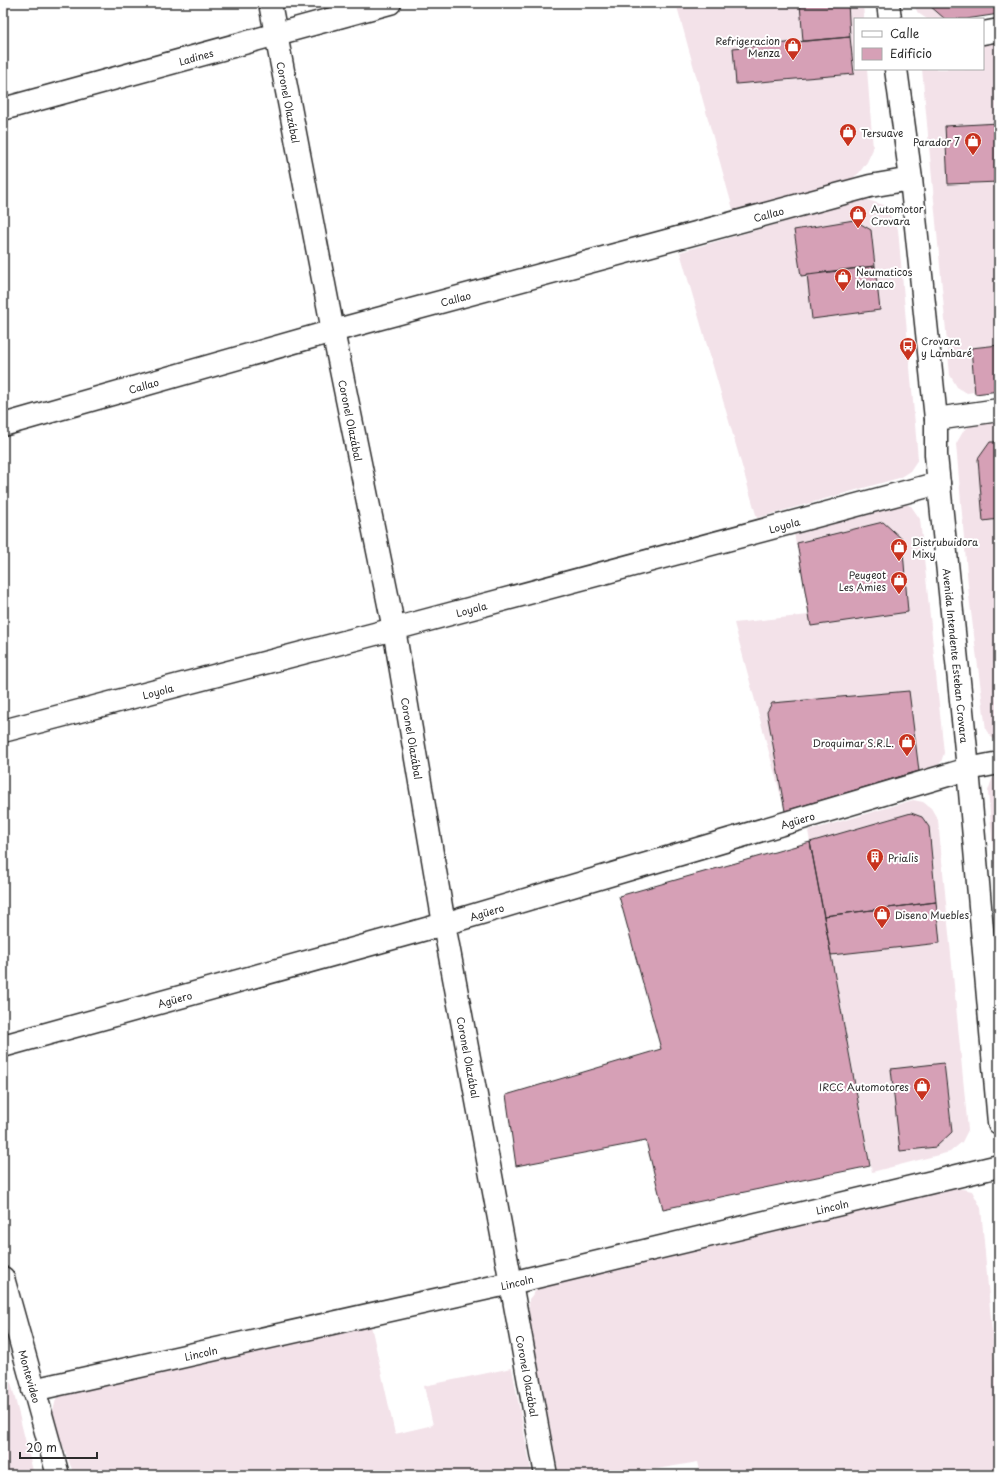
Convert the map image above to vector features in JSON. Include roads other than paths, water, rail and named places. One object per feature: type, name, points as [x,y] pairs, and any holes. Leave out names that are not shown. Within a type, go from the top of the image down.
[{"type":"street","name":"Coronel Olazábal","points":[[270,3],[333,331],[394,629],[444,924],[546,1475]]},
{"type":"street","name":"Ladines","points":[[3,109],[390,3]]},
{"type":"street","points":[[888,3],[890,18]]},
{"type":"street","points":[[984,32],[999,30]]},
{"type":"street","name":"Avenida Intendente Esteban Crovara","points":[[896,70],[911,179],[936,419],[936,455],[968,769],[999,1123]]},
{"type":"street","name":"Callao","points":[[3,425],[333,331],[870,186],[911,179]]},
{"type":"street","points":[[936,419],[999,410]]},
{"type":"street","name":"Loyola","points":[[3,731],[394,629],[939,483]]},
{"type":"street","name":"Agüero","points":[[3,1046],[444,924],[968,769],[999,763]]},
{"type":"street","name":"Lincoln","points":[[33,1390],[511,1283],[999,1166]]},
{"type":"street","name":"Montevideo","points":[[3,1278],[33,1390],[58,1475]]},
{"type":"place","name":"Refrigeracion Menza","points":[[793,61]]},
{"type":"place","name":"Tersuave","points":[[848,147]]},
{"type":"place","name":"Parador 7","points":[[973,156]]},
{"type":"place","name":"Automotor Crovara","points":[[858,229]]},
{"type":"place","name":"Neumaticos Monaco","points":[[843,292]]},
{"type":"place","name":"Crovara y Lambaré","points":[[908,361]]},
{"type":"place","name":"Distrubuidora Mixy","points":[[899,562]]},
{"type":"place","name":"Peugeot Les Amies","points":[[899,595]]},
{"type":"place","name":"Droquimar S.R.L.","points":[[907,757]]},
{"type":"place","name":"Prialis","points":[[875,872]]},
{"type":"place","name":"Diseno Muebles","points":[[882,929]]},
{"type":"place","name":"IRCC Automotores","points":[[922,1101]]}]
